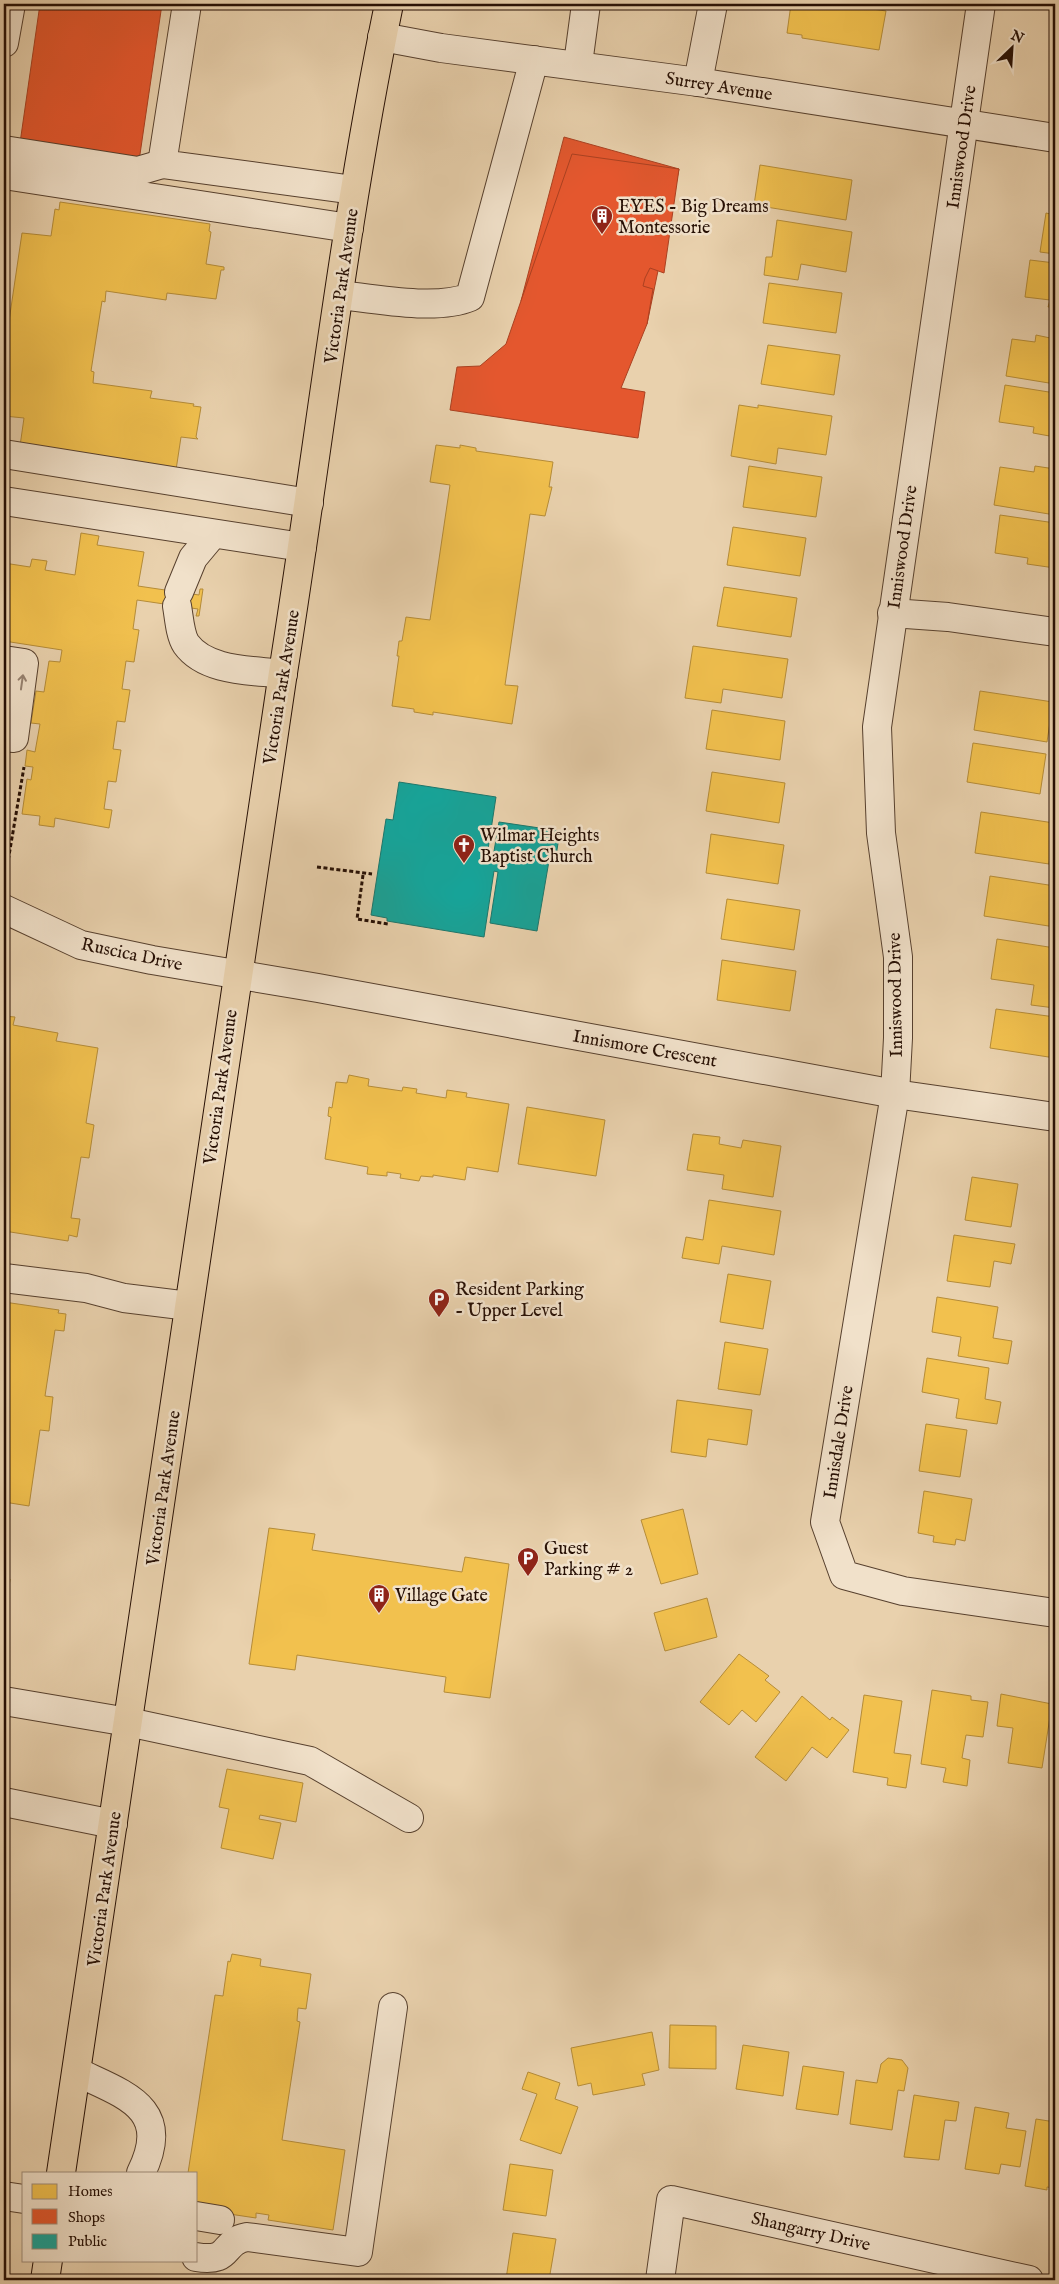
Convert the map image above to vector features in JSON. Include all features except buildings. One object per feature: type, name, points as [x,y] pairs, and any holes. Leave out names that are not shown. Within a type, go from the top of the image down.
[{"type":"main road","name":"Victoria Park Avenue","points":[[61,2172],[236,975],[309,503],[354,190],[389,4]]},
{"type":"main road","points":[[45,2280],[48,2262]]},
{"type":"street","points":[[4,43],[10,4]]},
{"type":"street","points":[[162,164],[187,4]]},
{"type":"street","points":[[578,64],[586,4]]},
{"type":"street","points":[[698,82],[713,4]]},
{"type":"street","name":"Inniswood Drive","points":[[895,1094],[898,1038],[898,958],[881,833],[877,728],[892,613],[981,4]]},
{"type":"street","name":"Surrey Avenue","points":[[382,37],[441,48],[578,64],[698,82],[1055,138]]},
{"type":"street","points":[[340,295],[401,303],[460,301],[470,297],[534,60]]},
{"type":"street","points":[[4,150],[138,171],[162,164],[354,190]]},
{"type":"street","points":[[4,175],[349,228]]},
{"type":"street","points":[[4,454],[309,503]]},
{"type":"street","points":[[4,501],[302,547]]},
{"type":"street","points":[[213,534],[193,558],[178,599],[186,643],[201,658],[225,666],[283,674]]},
{"type":"street","points":[[892,613],[948,617],[1055,632]]},
{"type":"street","points":[[4,660],[24,663],[9,737]]},
{"type":"street","name":"Ruscica Drive","points":[[4,909],[81,945],[236,975]]},
{"type":"street","name":"Innismore Crescent","points":[[236,975],[895,1094],[1055,1117]]},
{"type":"street","name":"Innisdale Drive","points":[[895,1094],[825,1522],[844,1575],[903,1591],[1055,1613]]},
{"type":"street","points":[[4,1278],[86,1288],[124,1298],[189,1306]]},
{"type":"street","points":[[4,1700],[128,1722],[310,1761],[409,1818]]},
{"type":"street","points":[[4,1802],[113,1824]]},
{"type":"street","points":[[198,2257],[214,2259],[221,2256],[236,2239],[247,2237],[358,2252],[393,2007]]},
{"type":"street","points":[[77,2072],[116,2090],[141,2107],[150,2122],[152,2139],[148,2159],[142,2172]]},
{"type":"street","points":[[4,2196],[22,2198]]},
{"type":"street","name":"Shangarry Drive","points":[[660,2280],[671,2200],[1029,2280]]},
{"type":"path","points":[[4,888],[27,750],[9,737]]},
{"type":"path","points":[[317,867],[363,875],[372,874]]},
{"type":"path","points":[[363,875],[357,918],[388,924]]},
{"type":"place","name":"EYES - Big Dreams Montessorie","points":[[602,235]]},
{"type":"place","name":"Wilmar Heights Baptist Church","points":[[464,864]]},
{"type":"place","name":"Resident Parking - Upper Level","points":[[439,1318]]},
{"type":"place","name":"Guest Parking # 2","points":[[528,1577]]},
{"type":"place","name":"Village Gate","points":[[379,1614]]}]
